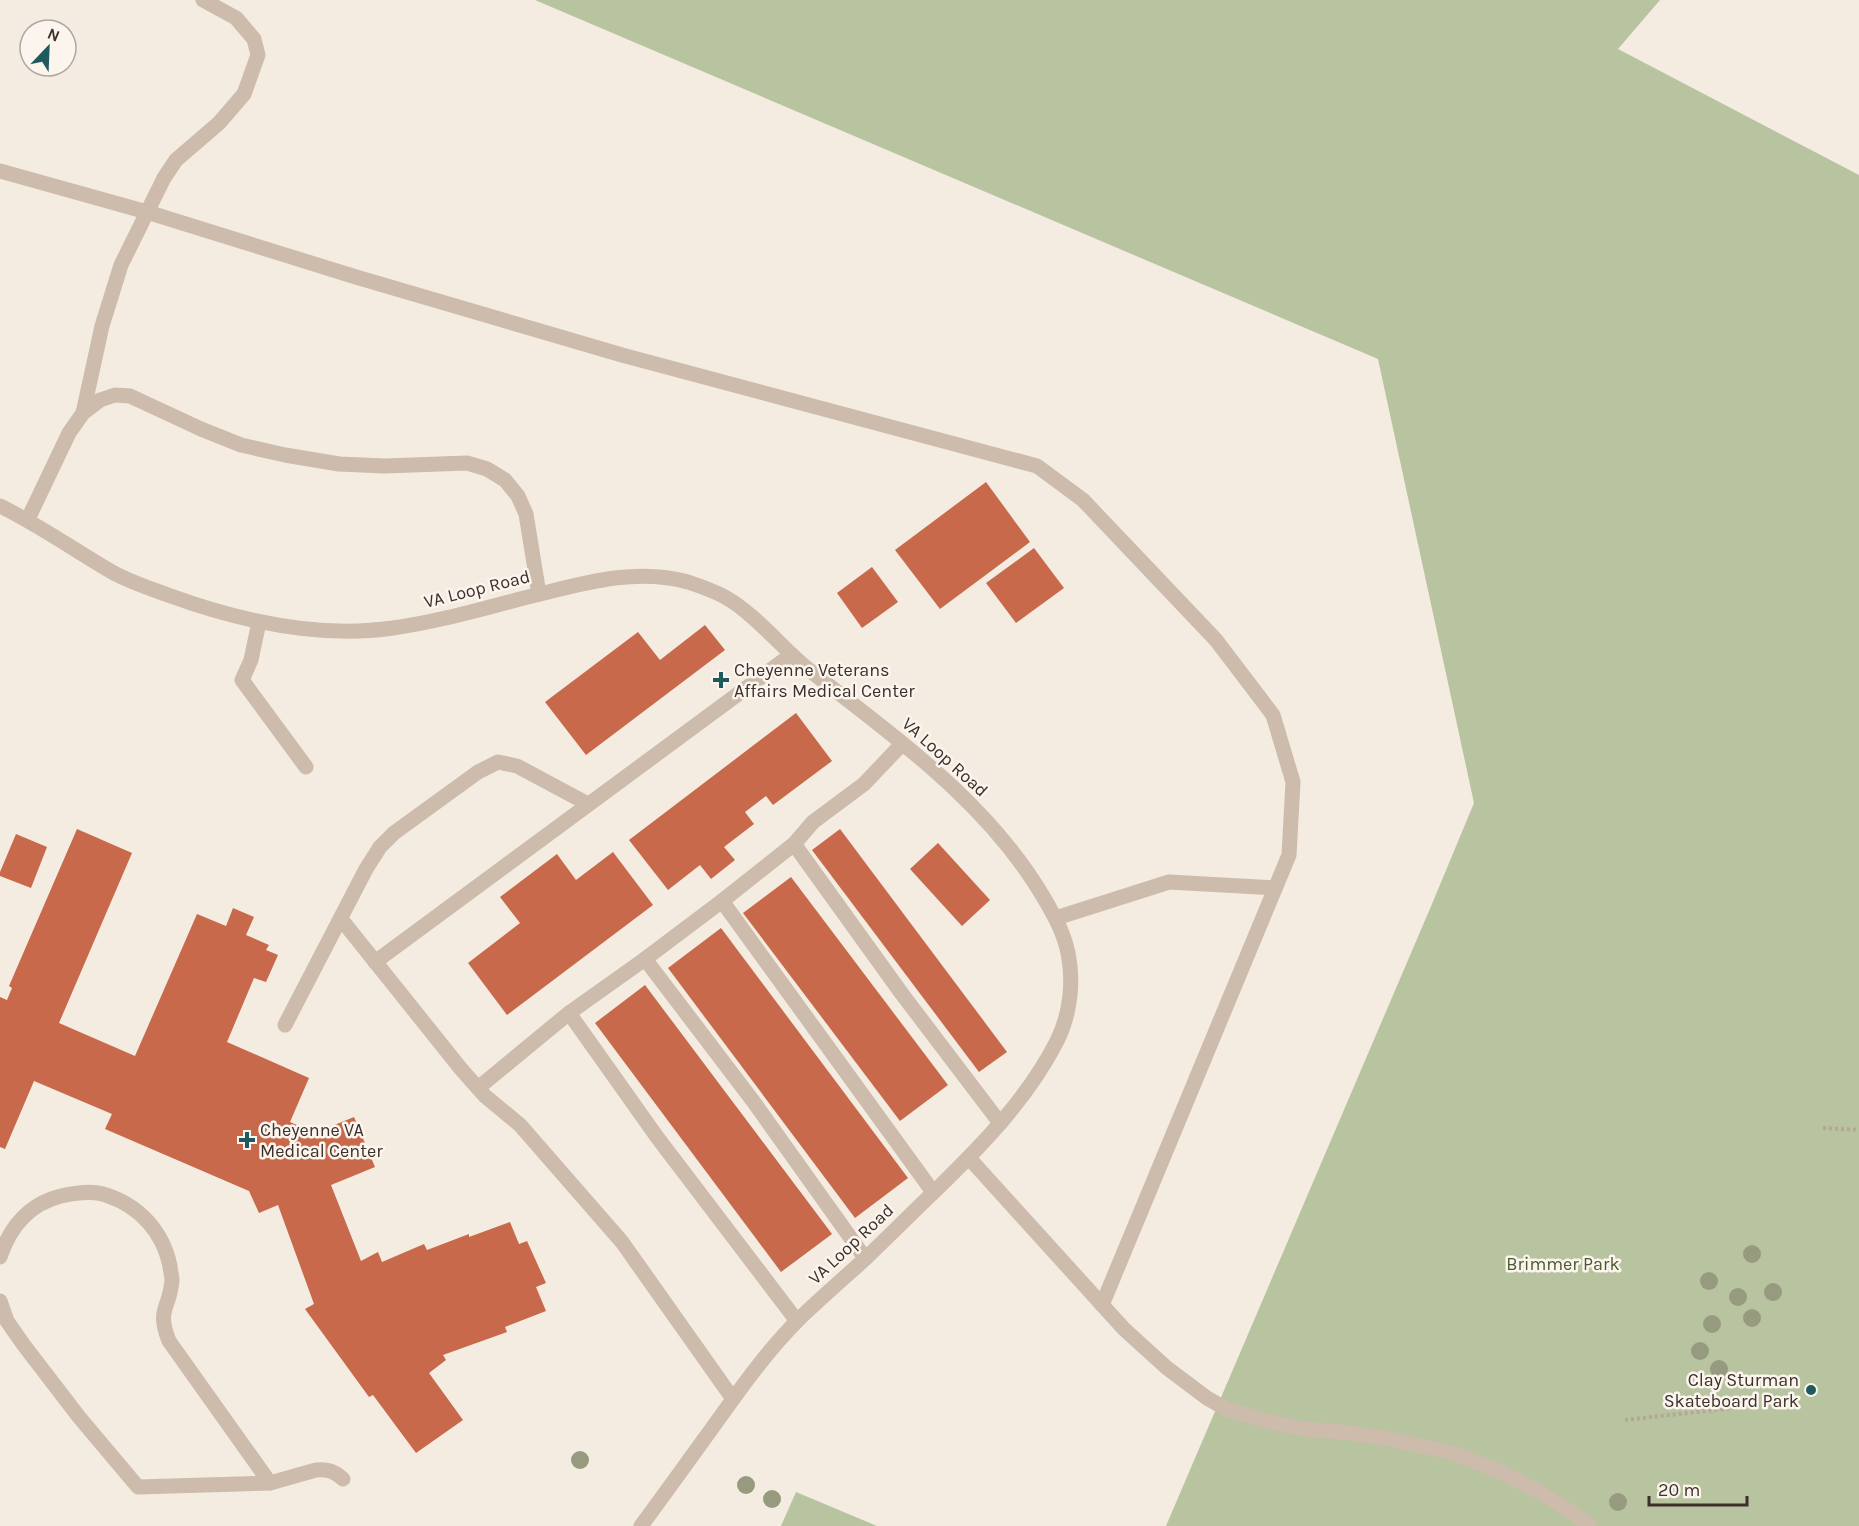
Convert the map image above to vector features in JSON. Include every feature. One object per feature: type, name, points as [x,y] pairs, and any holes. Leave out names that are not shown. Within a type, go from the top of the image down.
[{"type":"lane","points":[[83,413],[102,326],[121,265],[164,178],[176,160],[219,123],[244,94],[258,55],[254,39],[236,18],[203,0]]},
{"type":"lane","points":[[0,171],[147,212],[356,277],[622,355],[1037,466],[1083,500],[1216,640],[1273,715],[1293,782],[1289,855],[1102,1305]]},
{"type":"lane","points":[[28,519],[69,433],[83,413],[100,400],[115,395],[130,396],[241,445],[285,455],[339,464],[385,466],[466,463],[487,469],[505,480],[518,496],[526,514],[539,594]]},
{"type":"lane","name":"VA Loop Road","points":[[1,509],[28,519],[116,574],[142,586],[219,612],[259,622],[326,631],[393,628],[590,581],[632,576],[659,576],[686,581],[725,597],[791,655],[933,770],[1006,842],[1033,879],[1056,918],[1068,952],[1070,981],[1068,1009],[1059,1037],[1042,1067],[1019,1101],[969,1158],[797,1322],[754,1370],[641,1526]]},
{"type":"lane","points":[[259,622],[251,660],[242,680],[306,767]]},
{"type":"lane","points":[[375,962],[791,655]]},
{"type":"lane","points":[[478,1088],[569,1013],[645,959],[794,844],[813,822],[864,784],[902,744]]},
{"type":"lane","points":[[285,1025],[366,869],[380,847],[394,832],[478,772],[498,762],[517,766],[588,804]]},
{"type":"lane","points":[[794,844],[1000,1123]]},
{"type":"lane","points":[[1056,918],[1169,882],[1275,888]]},
{"type":"lane","points":[[722,901],[933,1192]]},
{"type":"lane","points":[[341,919],[478,1088],[520,1125],[622,1242],[733,1399]]},
{"type":"lane","points":[[645,959],[753,1101],[865,1258]]},
{"type":"lane","points":[[569,1013],[657,1137],[797,1322]]},
{"type":"lane","points":[[969,1158],[1124,1329],[1200,1394],[1226,1409],[1262,1420],[1303,1429],[1399,1440],[1453,1453],[1501,1472],[1528,1486],[1589,1526]]},
{"type":"lane","points":[[0,1257],[6,1238],[24,1215],[48,1200],[76,1192],[105,1194],[131,1206],[152,1225],[166,1250],[172,1278],[162,1316],[163,1327],[169,1341],[270,1483]]},
{"type":"lane","points":[[0,1301],[7,1322],[23,1344],[79,1417],[138,1487],[270,1483],[316,1470],[330,1470],[343,1479]]},
{"type":"path","points":[[1824,1128],[1859,1130]]},
{"type":"path","points":[[1625,1420],[1768,1404]]},
{"type":"green space","name":"Brimmer Park","points":[[535,0],[1660,0],[1618,49],[1859,175],[1859,1526],[1166,1526],[1474,803],[1378,359]]},
{"type":"green space","points":[[796,1492],[877,1526],[781,1526]]},
{"type":"building","points":[[986,482],[1030,542],[940,609],[895,550]]},
{"type":"building","points":[[1034,548],[1064,588],[1016,623],[986,583]]},
{"type":"building","points":[[872,567],[898,602],[862,628],[837,593]]},
{"type":"building","points":[[705,625],[725,650],[586,755],[545,702],[638,632],[660,660]]},
{"type":"building","points":[[796,713],[832,761],[773,805],[766,796],[745,812],[754,824],[724,847],[735,860],[711,879],[700,865],[668,890],[629,840]]},
{"type":"building","name":"Cheyenne VA Medical Center","points":[[77,829],[132,853],[59,1023],[135,1056],[197,914],[226,926],[233,908],[254,917],[246,935],[269,945],[266,950],[278,955],[266,982],[254,978],[227,1042],[309,1078],[290,1122],[315,1133],[354,1117],[375,1167],[331,1185],[361,1261],[378,1252],[382,1262],[424,1244],[427,1250],[510,1222],[519,1244],[527,1241],[546,1283],[536,1287],[546,1311],[505,1327],[507,1332],[443,1355],[446,1360],[429,1373],[463,1420],[416,1453],[373,1395],[369,1397],[305,1309],[314,1304],[278,1205],[259,1213],[249,1191],[105,1129],[112,1114],[34,1081],[5,1149],[0,1147],[0,997],[7,1000],[12,988],[9,986]]},
{"type":"building","points":[[840,829],[1007,1052],[979,1072],[812,850]]},
{"type":"building","points":[[16,834],[47,847],[31,888],[0,876]]},
{"type":"building","points":[[938,843],[990,900],[962,926],[910,869]]},
{"type":"building","points":[[613,852],[653,905],[507,1015],[468,963],[520,923],[500,897],[557,854],[576,880]]},
{"type":"building","points":[[791,877],[948,1085],[900,1121],[743,913]]},
{"type":"building","points":[[721,928],[908,1178],[855,1218],[668,968]]},
{"type":"building","points":[[645,985],[832,1234],[781,1272],[595,1023]]},
{"type":"place","name":"Cheyenne Veterans Affairs Medical Center","points":[[721,680]]},
{"type":"place","name":"Cheyenne VA Medical Center","points":[[247,1140]]},
{"type":"place","name":"Clay Sturman Skateboard Park","points":[[1811,1390]]}]
